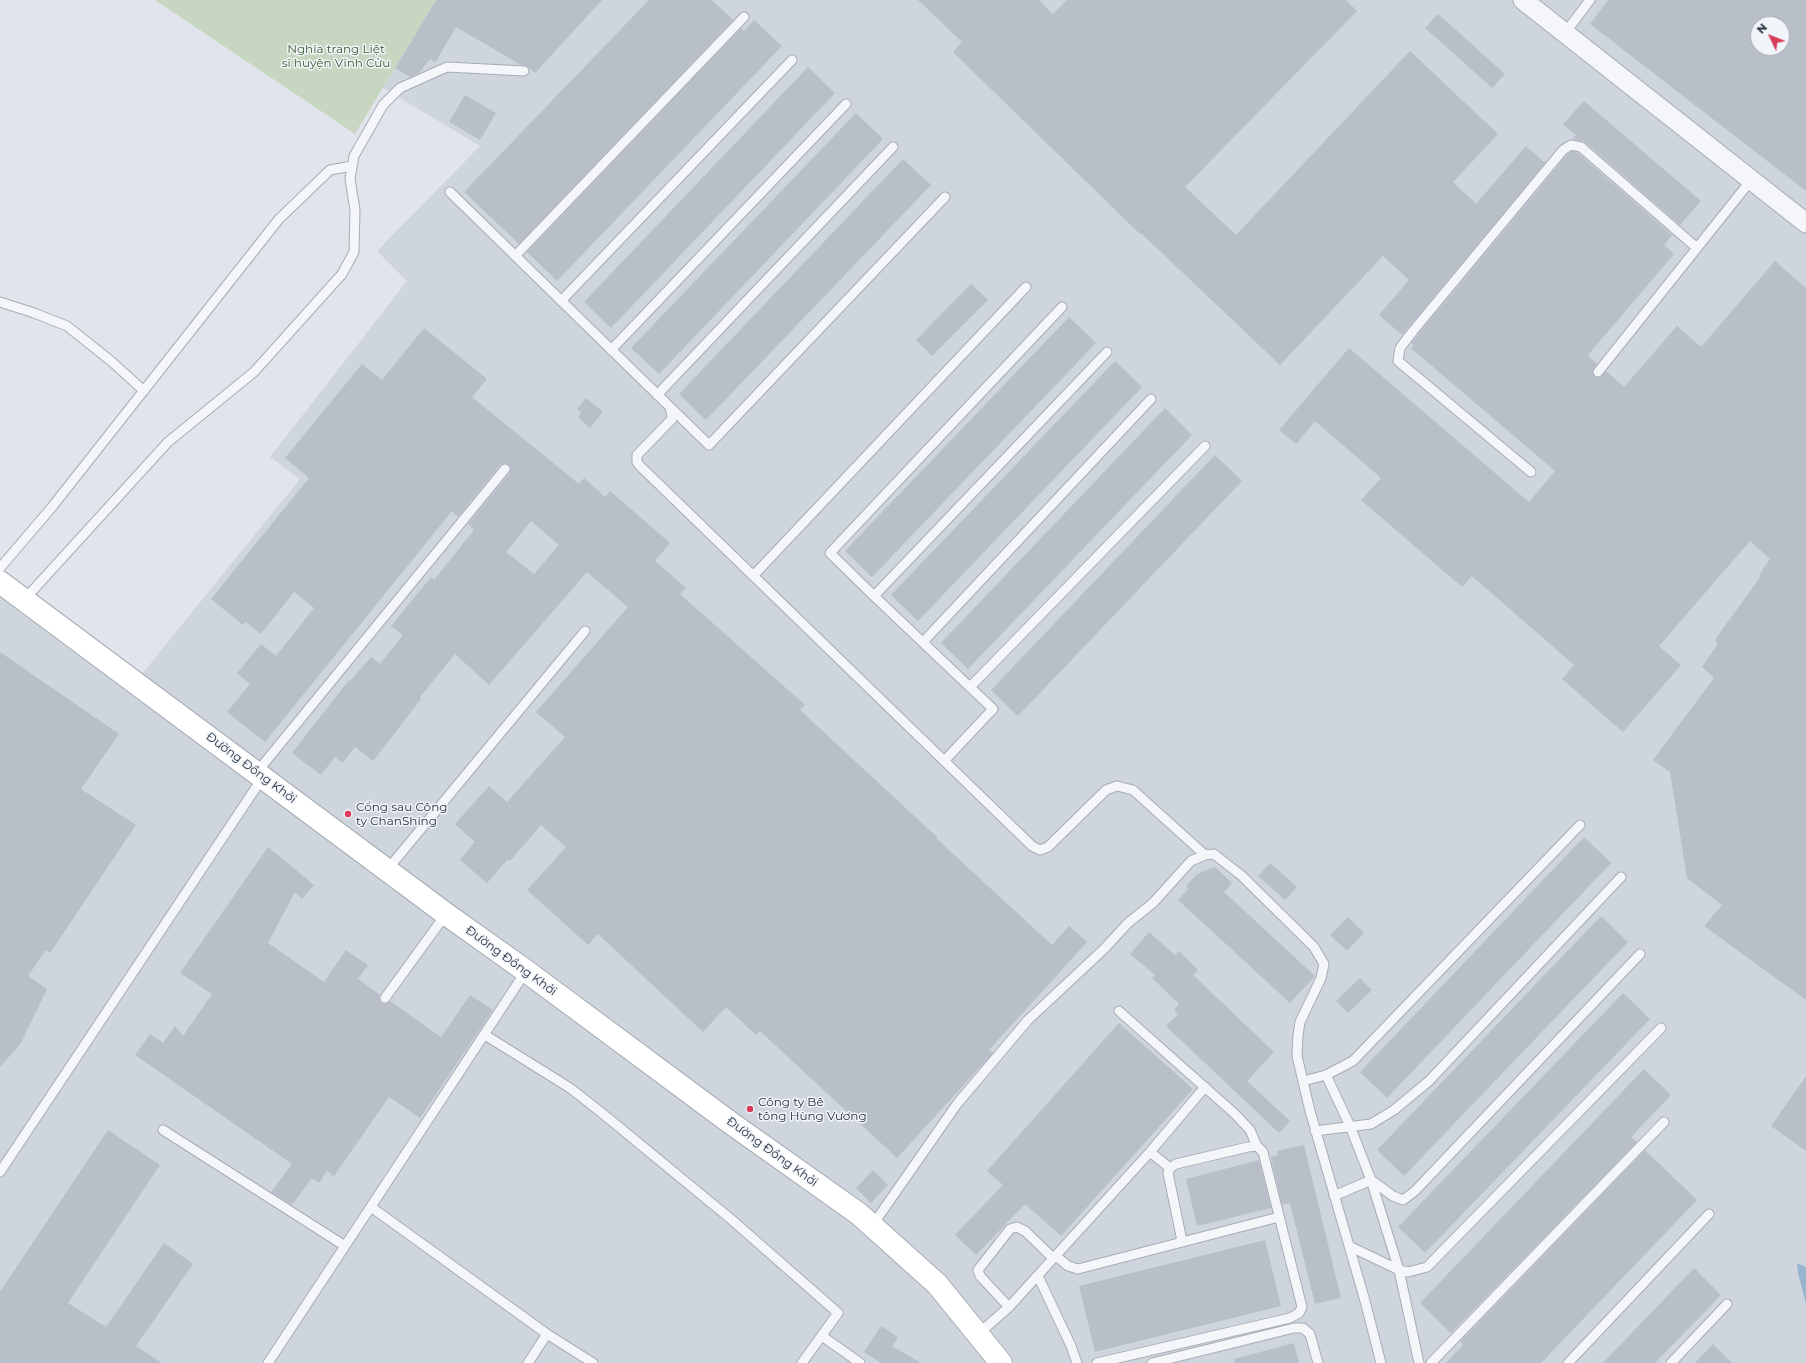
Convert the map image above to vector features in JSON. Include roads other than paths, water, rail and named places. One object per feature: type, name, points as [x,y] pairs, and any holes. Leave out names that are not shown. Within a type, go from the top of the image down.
[{"type":"main road","name":"Đường Đồng Khởi","points":[[0,582],[260,774],[446,914],[859,1214],[937,1284],[1001,1363]]},
{"type":"street","points":[[1523,0],[1806,223]]},
{"type":"lane","points":[[1565,33],[1590,0]]},
{"type":"lane","points":[[515,256],[744,17]]},
{"type":"lane","points":[[561,301],[792,60]]},
{"type":"lane","points":[[24,600],[168,442],[254,372],[342,274],[354,252],[355,210],[350,179],[354,156],[383,105],[400,88],[447,67],[524,71]]},
{"type":"lane","points":[[610,350],[846,104]]},
{"type":"lane","points":[[1531,472],[1398,361],[1400,348],[1563,150],[1571,145],[1582,147],[1697,248]]},
{"type":"lane","points":[[657,395],[894,147]]},
{"type":"lane","points":[[0,568],[52,507],[280,219],[330,170],[352,166]]},
{"type":"lane","points":[[1598,372],[1752,179]]},
{"type":"lane","points":[[450,192],[610,350],[709,445],[945,197]]},
{"type":"lane","points":[[753,576],[1026,287]]},
{"type":"lane","points":[[0,302],[67,326],[111,361],[144,391]]},
{"type":"lane","points":[[944,761],[993,709],[830,553],[1062,307]]},
{"type":"lane","points":[[874,596],[1107,352]]},
{"type":"lane","points":[[923,642],[1151,399]]},
{"type":"lane","points":[[670,407],[672,419],[637,455],[636,462],[1032,846],[1040,850],[1048,847],[1106,790],[1116,786],[1133,790],[1205,855]]},
{"type":"lane","points":[[970,687],[1205,446]]},
{"type":"lane","points":[[0,1172],[260,774],[505,469]]},
{"type":"lane","points":[[387,870],[585,631]]},
{"type":"lane","points":[[1303,1081],[1326,1074],[1353,1062],[1580,825]]},
{"type":"lane","points":[[872,1226],[957,1104],[1028,1020],[1104,950],[1128,923],[1153,903],[1191,861],[1205,855],[1214,854],[1242,876],[1314,947],[1324,964],[1321,978],[1300,1022],[1297,1056],[1315,1131],[1349,1246],[1381,1363]]},
{"type":"lane","points":[[1315,1131],[1371,1124],[1394,1110],[1429,1081],[1621,877]]},
{"type":"lane","points":[[385,998],[446,914]]},
{"type":"lane","points":[[1371,1180],[1393,1196],[1403,1200],[1414,1191],[1640,954]]},
{"type":"lane","points":[[268,1363],[526,971]]},
{"type":"lane","points":[[1097,1363],[1290,1318],[1299,1313],[1302,1307],[1263,1152],[1257,1146],[1250,1130],[1235,1114],[1119,1011]]},
{"type":"lane","points":[[1349,1246],[1399,1270],[1408,1272],[1427,1267],[1661,1028]]},
{"type":"lane","points":[[484,1035],[564,1084],[732,1220],[838,1313],[802,1363]]},
{"type":"lane","points":[[1326,1074],[1350,1126],[1371,1180],[1399,1270],[1420,1363]]},
{"type":"lane","points":[[985,1328],[1009,1307],[1038,1276],[1150,1152],[1205,1088]]},
{"type":"lane","points":[[1431,1363],[1664,1122]]},
{"type":"lane","points":[[163,1130],[345,1246]]},
{"type":"lane","points":[[1182,1241],[1168,1173],[1170,1168],[1176,1164],[1257,1146]]},
{"type":"lane","points":[[1150,1152],[1170,1168]]},
{"type":"lane","points":[[1334,1196],[1371,1180]]},
{"type":"lane","points":[[371,1207],[547,1334],[593,1363]]},
{"type":"lane","points":[[1568,1363],[1709,1214]]},
{"type":"lane","points":[[1009,1307],[980,1276],[978,1270],[1010,1229],[1017,1227],[1025,1230],[1055,1257],[1068,1266],[1078,1269],[1279,1217]]},
{"type":"lane","points":[[1038,1276],[1071,1346],[1077,1363]]},
{"type":"lane","points":[[1671,1363],[1727,1304]]},
{"type":"lane","points":[[1152,1363],[1294,1328],[1303,1328],[1310,1334],[1318,1363]]},
{"type":"lane","points":[[528,1363],[547,1334]]},
{"type":"lane","points":[[822,1336],[860,1363]]},
{"type":"water","points":[[1797,1263],[1806,1267],[1806,1304],[1798,1273]]},
{"type":"place","name":"Cổng sau Công ty ChanShing","points":[[348,814]]},
{"type":"place","name":"Công ty Bê tông Hùng Vương","points":[[750,1109]]},
{"type":"park label","name":"Nghĩa trang Liệt sĩ huyện Vĩnh Cửu","points":[[336,56]]}]
